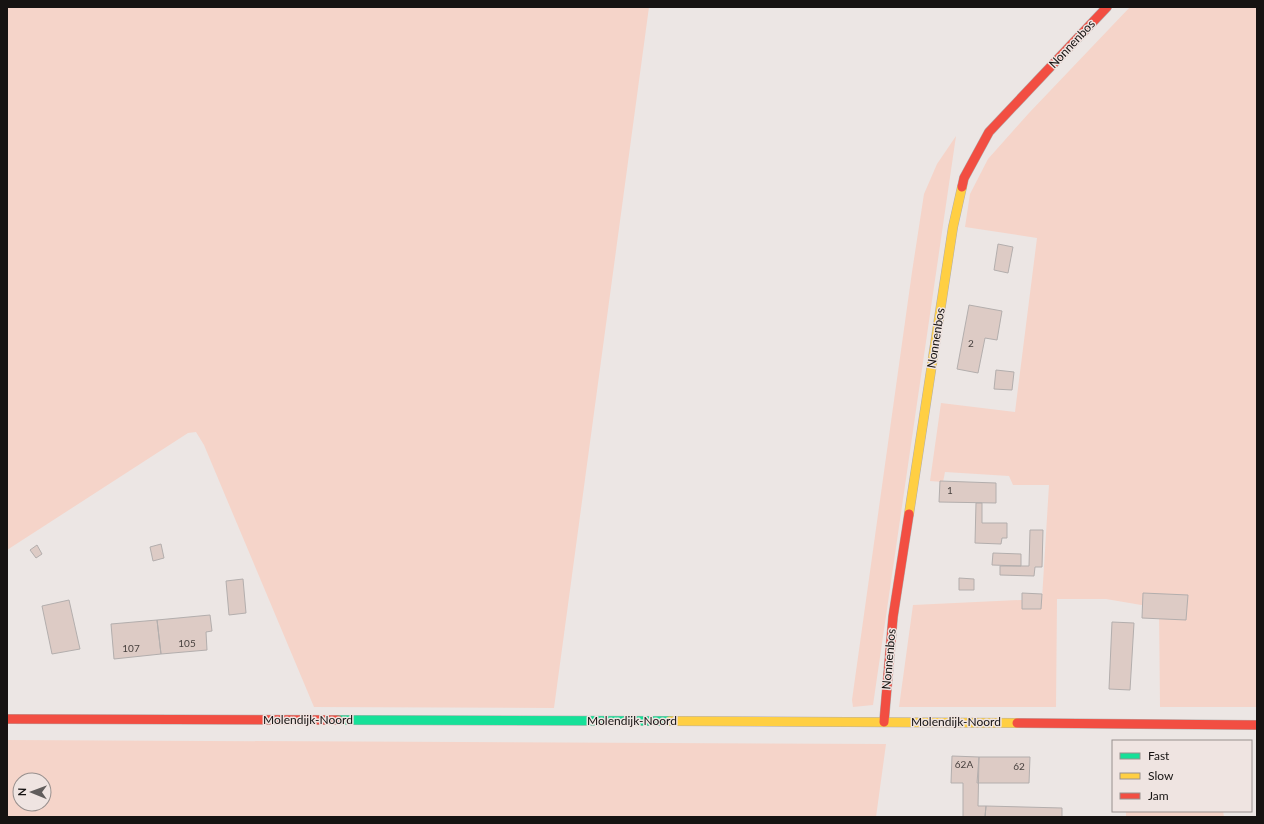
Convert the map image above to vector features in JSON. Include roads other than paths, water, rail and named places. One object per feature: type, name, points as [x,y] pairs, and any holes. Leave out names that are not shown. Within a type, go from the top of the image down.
[{"type":"street","name":"Nonnenbos","points":[[884,722],[892,616],[953,227],[964,178],[989,132],[1107,7]]},
{"type":"street","name":"Molendijk-Noord","points":[[7,719],[884,722],[1257,725]]}]
